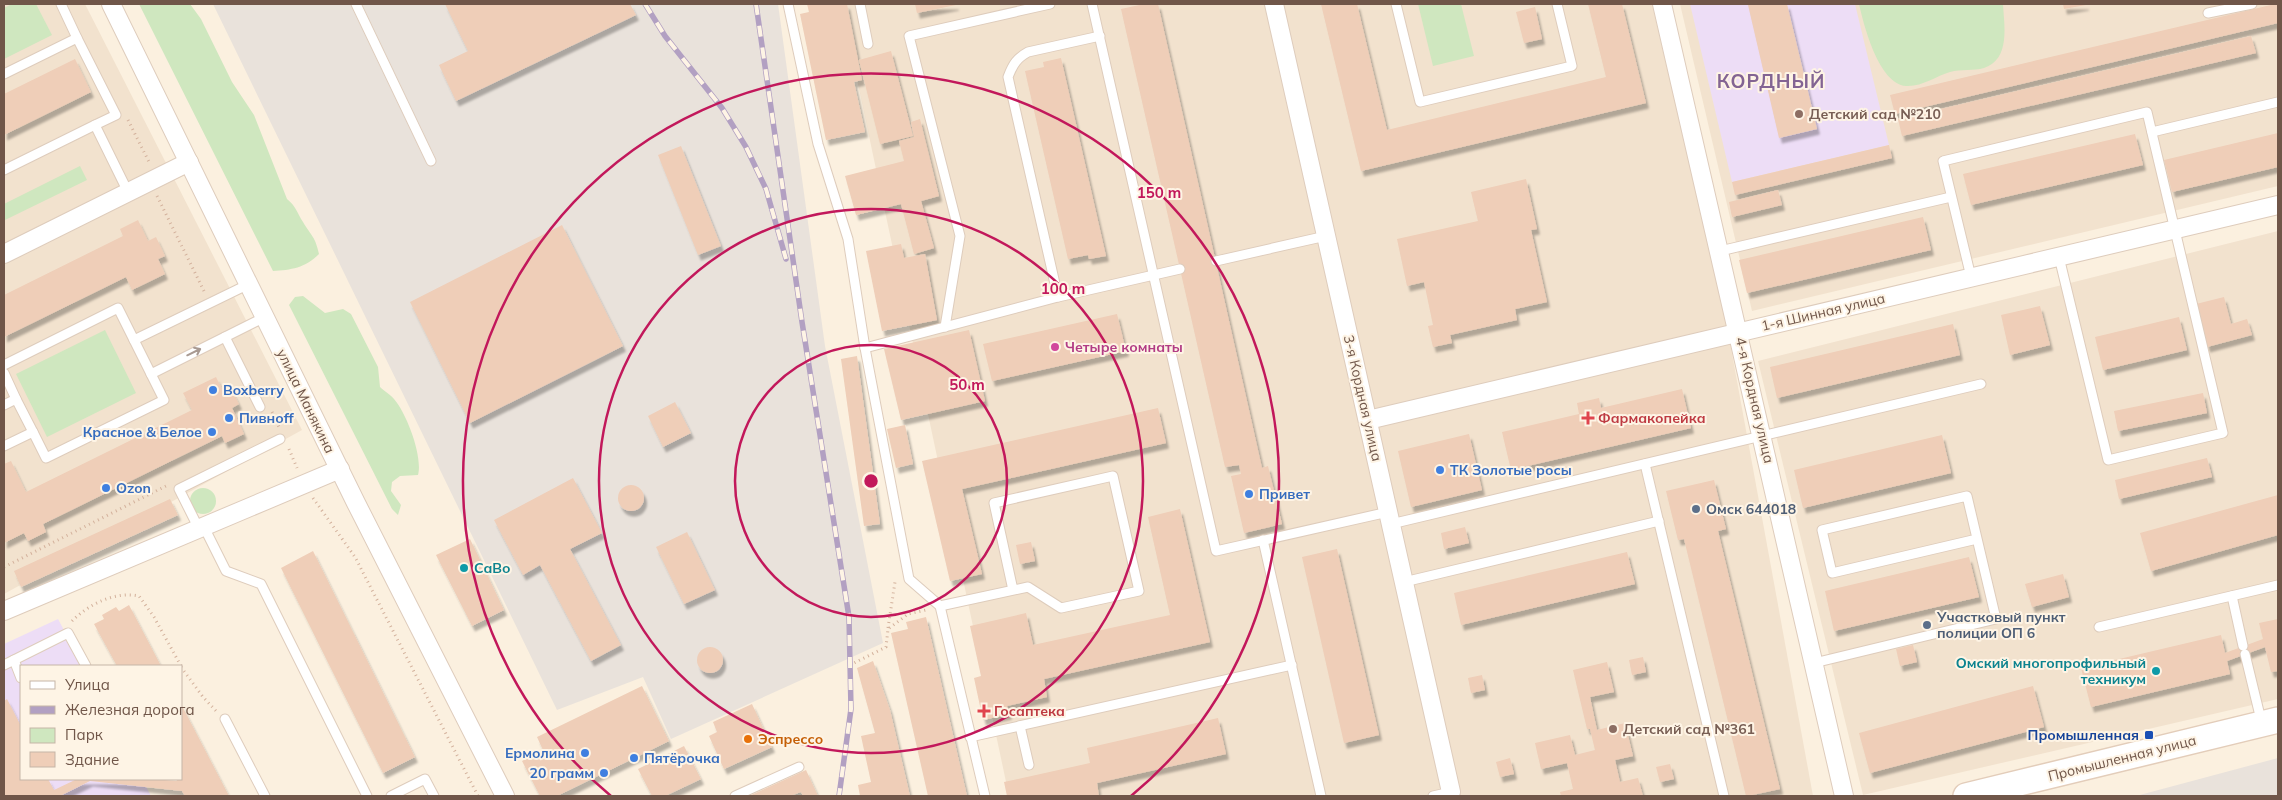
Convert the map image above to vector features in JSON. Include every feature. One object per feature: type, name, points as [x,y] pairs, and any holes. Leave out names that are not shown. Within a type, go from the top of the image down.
[{"type":"main road","name":"Промышленная улица","points":[[1966,796],[2270,722]]},
{"type":"street","name":"улица Манякина","points":[[111,4],[340,469],[505,796]]},
{"type":"street","name":"3-я Кордная улица","points":[[1274,4],[1451,792]]},
{"type":"street","name":"4-я Кордная улица","points":[[1662,4],[1763,436],[1844,796]]},
{"type":"street","points":[[4,254],[189,162]]},
{"type":"street","name":"1-я Шинная улица","points":[[1368,420],[2278,205]]},
{"type":"street","points":[[5,607],[202,528],[340,469]]},
{"type":"lane","points":[[4,170],[116,114],[61,4]]},
{"type":"lane","points":[[356,4],[431,161]]},
{"type":"lane","points":[[788,4],[818,144],[848,239],[865,348],[909,579],[940,606],[985,796]]},
{"type":"lane","points":[[860,4],[868,44]]},
{"type":"lane","points":[[945,326],[960,236],[909,36],[1050,4]]},
{"type":"lane","points":[[1092,4],[1216,551],[1263,540],[1389,518],[1645,464],[1981,384]]},
{"type":"lane","points":[[1396,4],[1420,102],[1572,66],[1557,4]]},
{"type":"lane","points":[[2208,13],[2252,4]]},
{"type":"lane","points":[[1058,297],[1008,77],[1012,65],[1019,57],[1028,52],[1100,36]]},
{"type":"lane","points":[[4,74],[77,38]]},
{"type":"lane","points":[[2152,132],[2278,102]]},
{"type":"lane","points":[[1970,277],[1943,160],[2147,112],[2223,433],[2108,460],[2059,256]]},
{"type":"lane","points":[[95,124],[128,192]]},
{"type":"lane","points":[[1720,251],[1951,197]]},
{"type":"lane","points":[[1216,261],[1326,236]]},
{"type":"lane","points":[[865,348],[1058,297],[1180,269]]},
{"type":"lane","points":[[134,340],[249,284]]},
{"type":"lane","points":[[4,365],[118,308],[164,400],[46,458],[4,373]]},
{"type":"lane","points":[[151,374],[265,317]]},
{"type":"lane","points":[[225,337],[260,407]]},
{"type":"lane","points":[[4,405],[16,399]]},
{"type":"lane","points":[[4,446],[33,432]]},
{"type":"lane","points":[[284,442],[179,489],[226,571],[261,584],[366,796]]},
{"type":"lane","points":[[1645,464],[1724,796]]},
{"type":"lane","points":[[940,606],[1028,587],[1061,608],[1139,591],[1113,476],[994,503],[1013,590]]},
{"type":"lane","points":[[1814,663],[1996,620],[1967,496],[1822,530],[1832,573],[1977,539]]},
{"type":"lane","points":[[1404,582],[1659,522]]},
{"type":"lane","points":[[1263,540],[1321,796]]},
{"type":"lane","points":[[2099,627],[2278,585]]},
{"type":"lane","points":[[2232,596],[2244,650],[2270,722]]},
{"type":"lane","points":[[4,665],[68,633],[85,665]]},
{"type":"lane","points":[[14,660],[20,675]]},
{"type":"lane","points":[[970,737],[1292,665]]},
{"type":"lane","points":[[225,719],[265,796]]},
{"type":"lane","points":[[1020,726],[1029,765]]},
{"type":"lane","points":[[735,796],[799,767]]},
{"type":"lane","points":[[391,796],[425,779],[434,796]]},
{"type":"lane","points":[[1434,796],[1451,792]]},
{"type":"path","points":[[150,181],[210,303]]},
{"type":"path","points":[[272,411],[280,429],[272,433]]},
{"type":"path","points":[[284,442],[303,485],[355,557],[478,796]]},
{"type":"path","points":[[4,566],[173,482]]},
{"type":"path","points":[[850,665],[886,647],[896,580]]},
{"type":"path","points":[[68,633],[72,620],[104,600],[125,593],[139,596],[154,617],[180,665]]},
{"type":"path","points":[[888,629],[908,614],[940,606]]},
{"type":"path","points":[[182,668],[202,697],[225,719]]},
{"type":"shaded area","points":[[4,4],[85,4],[302,430],[4,594]]},
{"type":"shaded area","points":[[213,4],[778,4],[825,346],[883,643],[671,739],[643,677],[557,710]]},
{"type":"shaded area","points":[[841,4],[1652,4],[1726,321],[1813,796],[1009,796]]},
{"type":"shaded area","points":[[1680,4],[2278,4],[2278,186],[1752,311]]},
{"type":"shaded area","name":"Детский сад №210","points":[[1690,4],[1855,4],[1889,145],[1732,182]]},
{"type":"shaded area","points":[[2278,231],[2278,699],[1863,795],[1758,361]]},
{"type":"shaded area","points":[[58,619],[82,665],[20,665],[20,780],[143,780],[151,796],[4,796],[4,644]]},
{"type":"shaded area","points":[[2278,758],[2278,796],[2136,796]]},
{"type":"green space","points":[[12,4],[36,4],[52,35],[4,59],[4,8]]},
{"type":"green space","points":[[139,4],[190,4],[201,19],[232,82],[254,115],[287,199],[315,240],[319,254],[314,259],[292,269],[273,271]]},
{"type":"green space","points":[[1418,4],[1461,4],[1474,56],[1433,66]]},
{"type":"green space","points":[[1859,4],[2003,4],[2005,31],[2002,49],[1999,57],[1993,64],[1984,68],[1950,72],[1912,86],[1896,83],[1888,75],[1874,53]]},
{"type":"green space","points":[[80,166],[87,180],[5,220],[4,204]]},
{"type":"green space","points":[[303,296],[325,313],[343,309],[351,314],[378,367],[380,387],[394,399],[409,425],[416,447],[419,467],[418,475],[400,476],[392,482],[391,491],[401,505],[398,515],[392,509],[289,305],[295,297]]},
{"type":"green space","points":[[105,330],[136,393],[47,437],[16,374]]},
{"type":"green space","points":[[203,488],[212,492],[216,501],[212,510],[203,514],[194,510],[190,501],[194,492]]},
{"type":"building","points":[[445,4],[630,4],[636,15],[456,101],[439,65],[468,51]]},
{"type":"building","points":[[807,4],[847,4],[862,80],[854,82],[865,132],[826,140],[800,14],[809,12]]},
{"type":"building","points":[[915,4],[956,4],[956,5],[917,13]]},
{"type":"building","points":[[1144,4],[1158,4],[1262,468],[1268,466],[1282,524],[1244,533],[1231,476],[1241,474],[1239,465],[1225,467],[1121,9]]},
{"type":"building","points":[[1321,4],[1357,4],[1387,130],[1606,77],[1588,4],[1622,4],[1646,103],[1361,171]]},
{"type":"building","points":[[1787,4],[1817,129],[1779,138],[1748,5]]},
{"type":"building","points":[[2063,4],[2086,4],[2086,5],[2064,9]]},
{"type":"building","points":[[2278,4],[2278,23],[1895,114],[1890,95]]},
{"type":"building","points":[[1535,7],[1542,39],[1524,43],[1516,12]]},
{"type":"building","points":[[2251,36],[2256,53],[1902,136],[1898,119]]},
{"type":"building","points":[[891,51],[913,136],[880,144],[859,60]]},
{"type":"building","points":[[1061,58],[1106,256],[1089,259],[1088,255],[1068,259],[1025,71],[1044,67],[1043,62]]},
{"type":"building","points":[[75,59],[91,92],[4,135],[4,94]]},
{"type":"building","points":[[920,119],[939,196],[921,201],[934,248],[914,254],[901,204],[856,215],[845,176],[904,161],[899,141],[914,137],[911,122]]},
{"type":"building","points":[[2278,133],[2278,167],[2172,192],[2164,160]]},
{"type":"building","points":[[2135,134],[2143,165],[1971,205],[1963,174]]},
{"type":"building","points":[[1889,145],[1892,158],[1735,195],[1732,182]]},
{"type":"building","points":[[681,146],[721,246],[698,255],[658,155]]},
{"type":"building","points":[[1526,179],[1537,229],[1531,230],[1547,302],[1515,309],[1517,320],[1450,335],[1452,343],[1433,347],[1428,326],[1433,325],[1424,282],[1407,286],[1397,239],[1478,221],[1471,192]]},
{"type":"building","points":[[1778,190],[1782,205],[1732,217],[1729,202]]},
{"type":"building","points":[[1923,217],[1931,250],[1747,293],[1739,260]]},
{"type":"building","points":[[138,220],[148,241],[156,237],[165,256],[158,259],[165,274],[132,290],[126,277],[4,337],[4,295],[123,236],[120,229]]},
{"type":"building","points":[[562,225],[623,346],[470,423],[410,302]]},
{"type":"building","points":[[901,244],[904,258],[925,254],[937,320],[882,331],[866,251]]},
{"type":"building","points":[[2224,297],[2231,324],[2247,319],[2252,335],[2207,347],[2196,304]]},
{"type":"building","points":[[2040,306],[2050,345],[2010,355],[2001,315]]},
{"type":"building","name":"Четыре комнаты","points":[[1117,314],[1126,351],[992,381],[983,344]]},
{"type":"building","points":[[2179,317],[2187,350],[2103,370],[2095,337]]},
{"type":"building","points":[[1953,324],[1960,355],[1777,398],[1770,367]]},
{"type":"building","points":[[969,330],[985,401],[901,420],[884,349]]},
{"type":"building","points":[[857,356],[880,524],[864,526],[841,359]]},
{"type":"building","points":[[216,377],[223,391],[230,387],[239,404],[232,408],[244,434],[225,443],[222,436],[43,524],[46,532],[28,541],[24,533],[4,543],[4,464],[11,461],[26,492],[192,410],[183,393]]},
{"type":"building","points":[[1682,389],[1691,428],[1511,470],[1502,432],[1579,414],[1577,403],[1599,398],[1601,408]]},
{"type":"building","points":[[2203,393],[2207,413],[2118,431],[2114,411]]},
{"type":"building","points":[[675,402],[691,433],[663,447],[648,416]]},
{"type":"building","points":[[1158,408],[1166,443],[962,489],[982,574],[950,581],[922,461]]},
{"type":"building","points":[[905,425],[913,464],[896,468],[887,429]]},
{"type":"building","name":"ТК Золотые росы","points":[[1469,434],[1482,490],[1411,507],[1398,451]]},
{"type":"building","points":[[1942,435],[1951,473],[1803,508],[1794,470]]},
{"type":"building","points":[[2207,458],[2212,477],[2119,499],[2115,480]]},
{"type":"building","points":[[573,478],[602,533],[570,549],[621,645],[591,661],[540,565],[523,575],[494,520]]},
{"type":"building","points":[[1714,480],[1726,529],[1718,531],[1780,789],[1748,796],[1746,796],[1684,539],[1678,540],[1666,491]]},
{"type":"building","points":[[631,485],[640,489],[644,498],[640,507],[631,511],[622,507],[618,498],[622,489]]},
{"type":"building","points":[[2278,495],[2278,535],[2151,571],[2140,533]]},
{"type":"building","points":[[170,499],[178,515],[21,587],[14,571]]},
{"type":"building","points":[[1180,509],[1210,642],[1044,679],[1047,697],[1007,706],[1009,714],[983,720],[974,678],[981,676],[970,626],[1026,613],[1033,645],[1170,615],[1148,517]]},
{"type":"building","points":[[1465,527],[1469,543],[1444,549],[1441,533]]},
{"type":"building","points":[[687,532],[715,590],[684,604],[656,547]]},
{"type":"building","points":[[470,539],[504,610],[472,626],[436,555]]},
{"type":"building","points":[[1031,542],[1035,561],[1020,564],[1016,545]]},
{"type":"building","points":[[1337,549],[1379,735],[1344,743],[1302,557]]},
{"type":"building","points":[[313,551],[415,757],[383,773],[281,568]]},
{"type":"building","points":[[1627,552],[1635,584],[1461,625],[1454,593]]},
{"type":"building","points":[[1969,557],[1979,597],[1834,631],[1825,591]]},
{"type":"building","points":[[2063,574],[2069,597],[2032,607],[2025,584]]},
{"type":"building","points":[[129,605],[160,665],[116,665],[94,624],[104,619],[102,615],[116,607],[119,611]]},
{"type":"building","points":[[926,617],[967,796],[928,796],[891,633],[908,629],[906,622]]},
{"type":"building","name":"Омский многопрофильный техникум","points":[[2278,619],[2278,671],[2271,672],[2265,647],[2227,661],[2230,674],[2091,707],[2081,668],[2221,635],[2225,653],[2263,639],[2259,623]]},
{"type":"building","points":[[1913,645],[1917,662],[1900,666],[1896,649]]},
{"type":"building","points":[[710,647],[719,651],[723,660],[719,669],[710,673],[701,669],[697,660],[701,651]]},
{"type":"building","points":[[1643,657],[1646,672],[1632,675],[1629,660]]},
{"type":"building","points":[[873,661],[890,710],[910,796],[860,796],[858,785],[871,782],[861,736],[875,733],[857,668]]},
{"type":"building","name":"Детский сад №361","points":[[1607,662],[1614,692],[1590,697],[1597,730],[1625,723],[1633,756],[1615,760],[1620,782],[1638,778],[1643,796],[1561,796],[1560,792],[1573,789],[1567,763],[1541,769],[1535,743],[1570,735],[1575,755],[1595,750],[1590,729],[1587,729],[1573,670]]},
{"type":"building","points":[[1482,675],[1485,690],[1471,693],[1468,678]]},
{"type":"building","points":[[642,686],[669,741],[557,796],[540,796],[522,761],[543,750],[537,737]]},
{"type":"building","points":[[2033,686],[2044,727],[1870,773],[1859,733]]},
{"type":"building","points":[[7,699],[20,724],[20,780],[49,780],[54,790],[75,780],[182,780],[182,706],[229,796],[185,796],[182,791],[90,781],[60,796],[4,796],[4,701]]},
{"type":"building","points":[[752,704],[772,747],[724,769],[709,736],[717,732],[713,722]]},
{"type":"building","points":[[1218,718],[1226,754],[1097,783],[1099,796],[1007,796],[1004,782],[1090,763],[1087,748]]},
{"type":"building","points":[[684,746],[701,779],[665,796],[652,796],[638,769]]},
{"type":"building","points":[[1510,758],[1514,774],[1500,777],[1496,762]]},
{"type":"building","points":[[1670,764],[1674,779],[1660,782],[1656,767]]},
{"type":"building","points":[[806,770],[818,796],[803,796],[801,792],[790,796],[749,796]]},
{"type":"railway","points":[[645,4],[665,36],[722,108],[746,147],[766,189],[786,259]]},
{"type":"railway","points":[[756,4],[802,322],[849,617],[851,709],[839,796]]},
{"type":"place","name":"Детский сад №210","points":[[1799,114]]},
{"type":"place","name":"Четыре комнаты","points":[[1055,347]]},
{"type":"place","name":"Boxberry","points":[[213,390]]},
{"type":"place","name":"Пивноff","points":[[229,418]]},
{"type":"place","name":"Фармакопейка","points":[[1588,418]]},
{"type":"place","name":"Красное & Белое","points":[[212,432]]},
{"type":"place","name":"ТК Золотые росы","points":[[1440,470]]},
{"type":"place","name":"Ozon","points":[[106,488]]},
{"type":"place","name":"Привет","points":[[1249,494]]},
{"type":"place","name":"Омск 644018","points":[[1696,509]]},
{"type":"place","name":"СаВо","points":[[464,568]]},
{"type":"place","name":"Участковый пункт полиции ОП 6","points":[[1927,625]]},
{"type":"place","name":"Омский многопрофильный техникум","points":[[2156,671]]},
{"type":"place","name":"Госаптека","points":[[984,711]]},
{"type":"place","name":"Детский сад №361","points":[[1613,729]]},
{"type":"place","name":"Промышленная","points":[[2149,735]]},
{"type":"place","name":"Эспрессо","points":[[748,739]]},
{"type":"place","name":"Ермолина","points":[[585,753]]},
{"type":"place","name":"Пятёрочка","points":[[634,758]]},
{"type":"place","name":"20 грамм","points":[[604,773]]},
{"type":"district","name":"КОРДНЫЙ","points":[[1771,81]]}]
